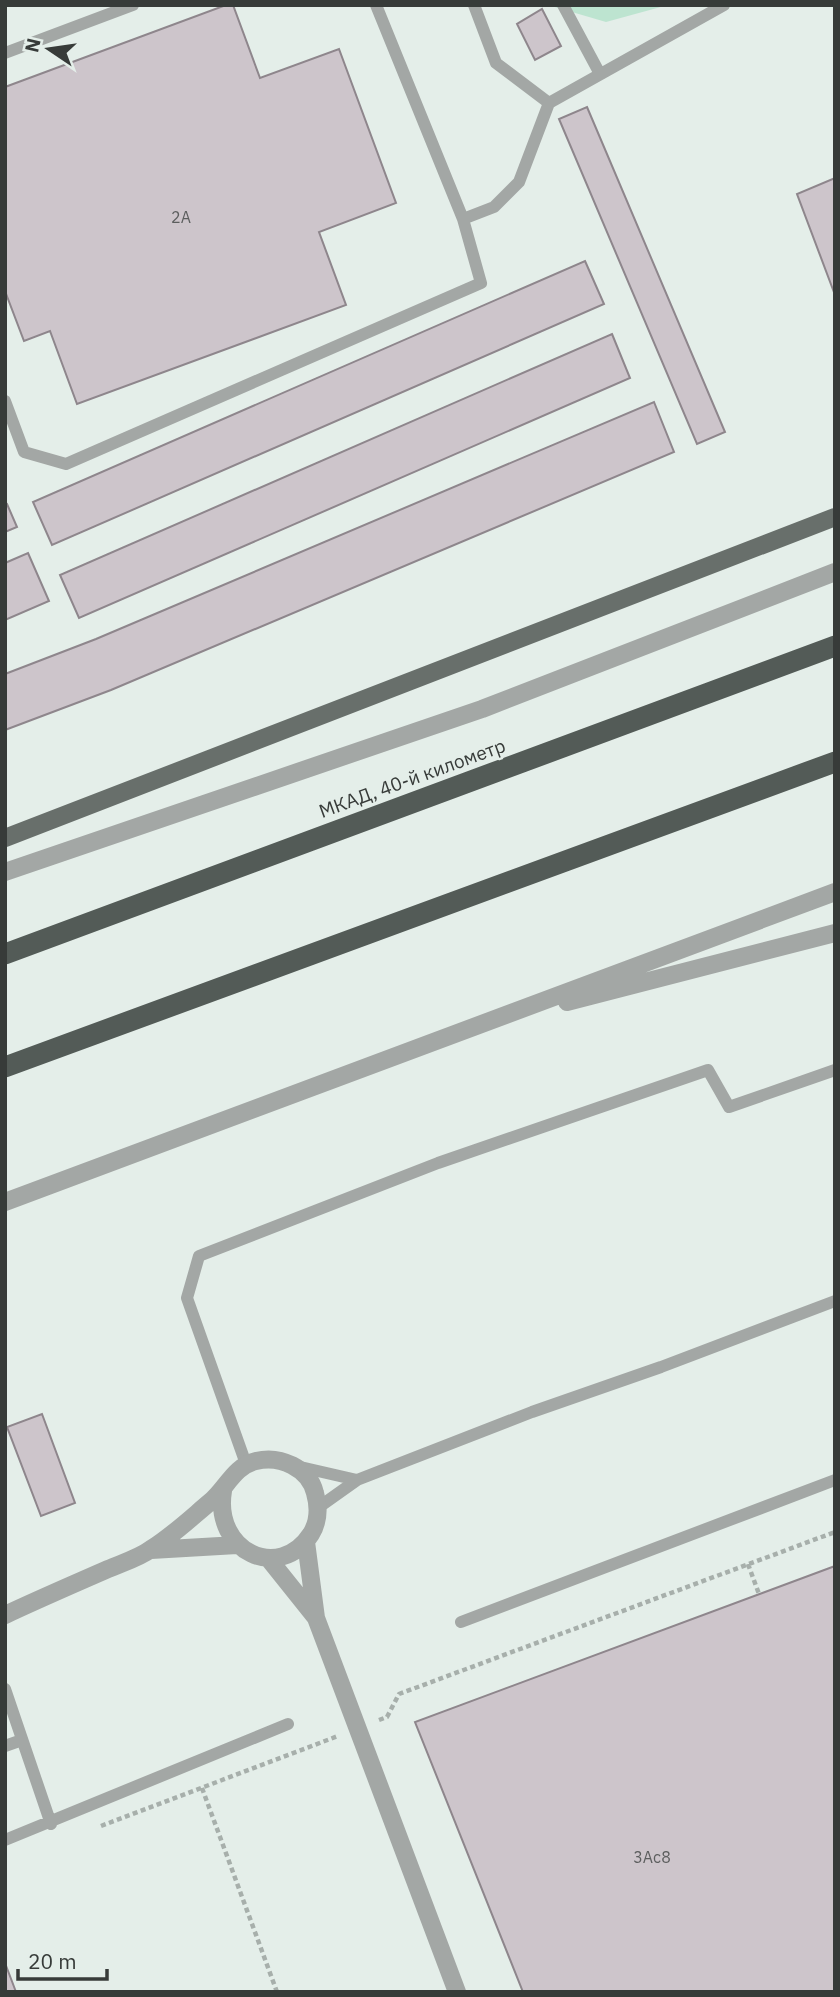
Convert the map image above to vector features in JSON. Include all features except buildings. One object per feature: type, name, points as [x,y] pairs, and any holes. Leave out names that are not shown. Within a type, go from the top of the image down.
[{"type":"highway","name":"МКАД, 40-й километр","points":[[5,954],[835,646]]},
{"type":"highway","points":[[5,1067],[835,762]]},
{"type":"highway","points":[[5,943],[125,909]]},
{"type":"main road","points":[[5,838],[835,517]]},
{"type":"street","points":[[5,872],[482,709],[835,572]]},
{"type":"street","points":[[5,1202],[835,892]]},
{"type":"street","points":[[472,1027],[835,933]]},
{"type":"street","points":[[5,1615],[151,1550],[223,1491],[233,1475],[246,1465],[272,1459],[294,1465],[305,1474],[314,1488],[319,1507],[315,1527],[306,1542],[284,1555],[268,1558],[251,1554],[237,1545],[222,1519],[223,1491]]},
{"type":"street","points":[[306,1542],[316,1618],[457,1992]]},
{"type":"street","points":[[151,1550],[237,1545]]},
{"type":"street","points":[[268,1558],[316,1618]]},
{"type":"lane","points":[[5,53],[133,5]]},
{"type":"lane","points":[[5,401],[24,452],[66,464],[481,283],[463,219],[376,5]]},
{"type":"lane","points":[[474,5],[496,63],[548,103]]},
{"type":"lane","points":[[564,5],[600,74]]},
{"type":"lane","points":[[463,219],[494,207],[519,182],[548,103],[724,5]]},
{"type":"lane","points":[[246,1465],[187,1298],[200,1256],[438,1163],[708,1070],[729,1107],[835,1070]]},
{"type":"lane","points":[[319,1507],[357,1480],[532,1412],[661,1367],[835,1301]]},
{"type":"lane","points":[[294,1465],[357,1480]]},
{"type":"lane","points":[[461,1622],[835,1480]]},
{"type":"lane","points":[[5,1689],[51,1824]]},
{"type":"lane","points":[[5,1840],[51,1824],[288,1724]]},
{"type":"lane","points":[[5,1746],[22,1740]]},
{"type":"path","points":[[91,1830],[387,1717],[400,1693],[835,1532]]},
{"type":"path","points":[[748,1564],[759,1594]]},
{"type":"path","points":[[202,1788],[278,1992]]},
{"type":"green space","points":[[548,5],[668,5],[606,22]]}]
